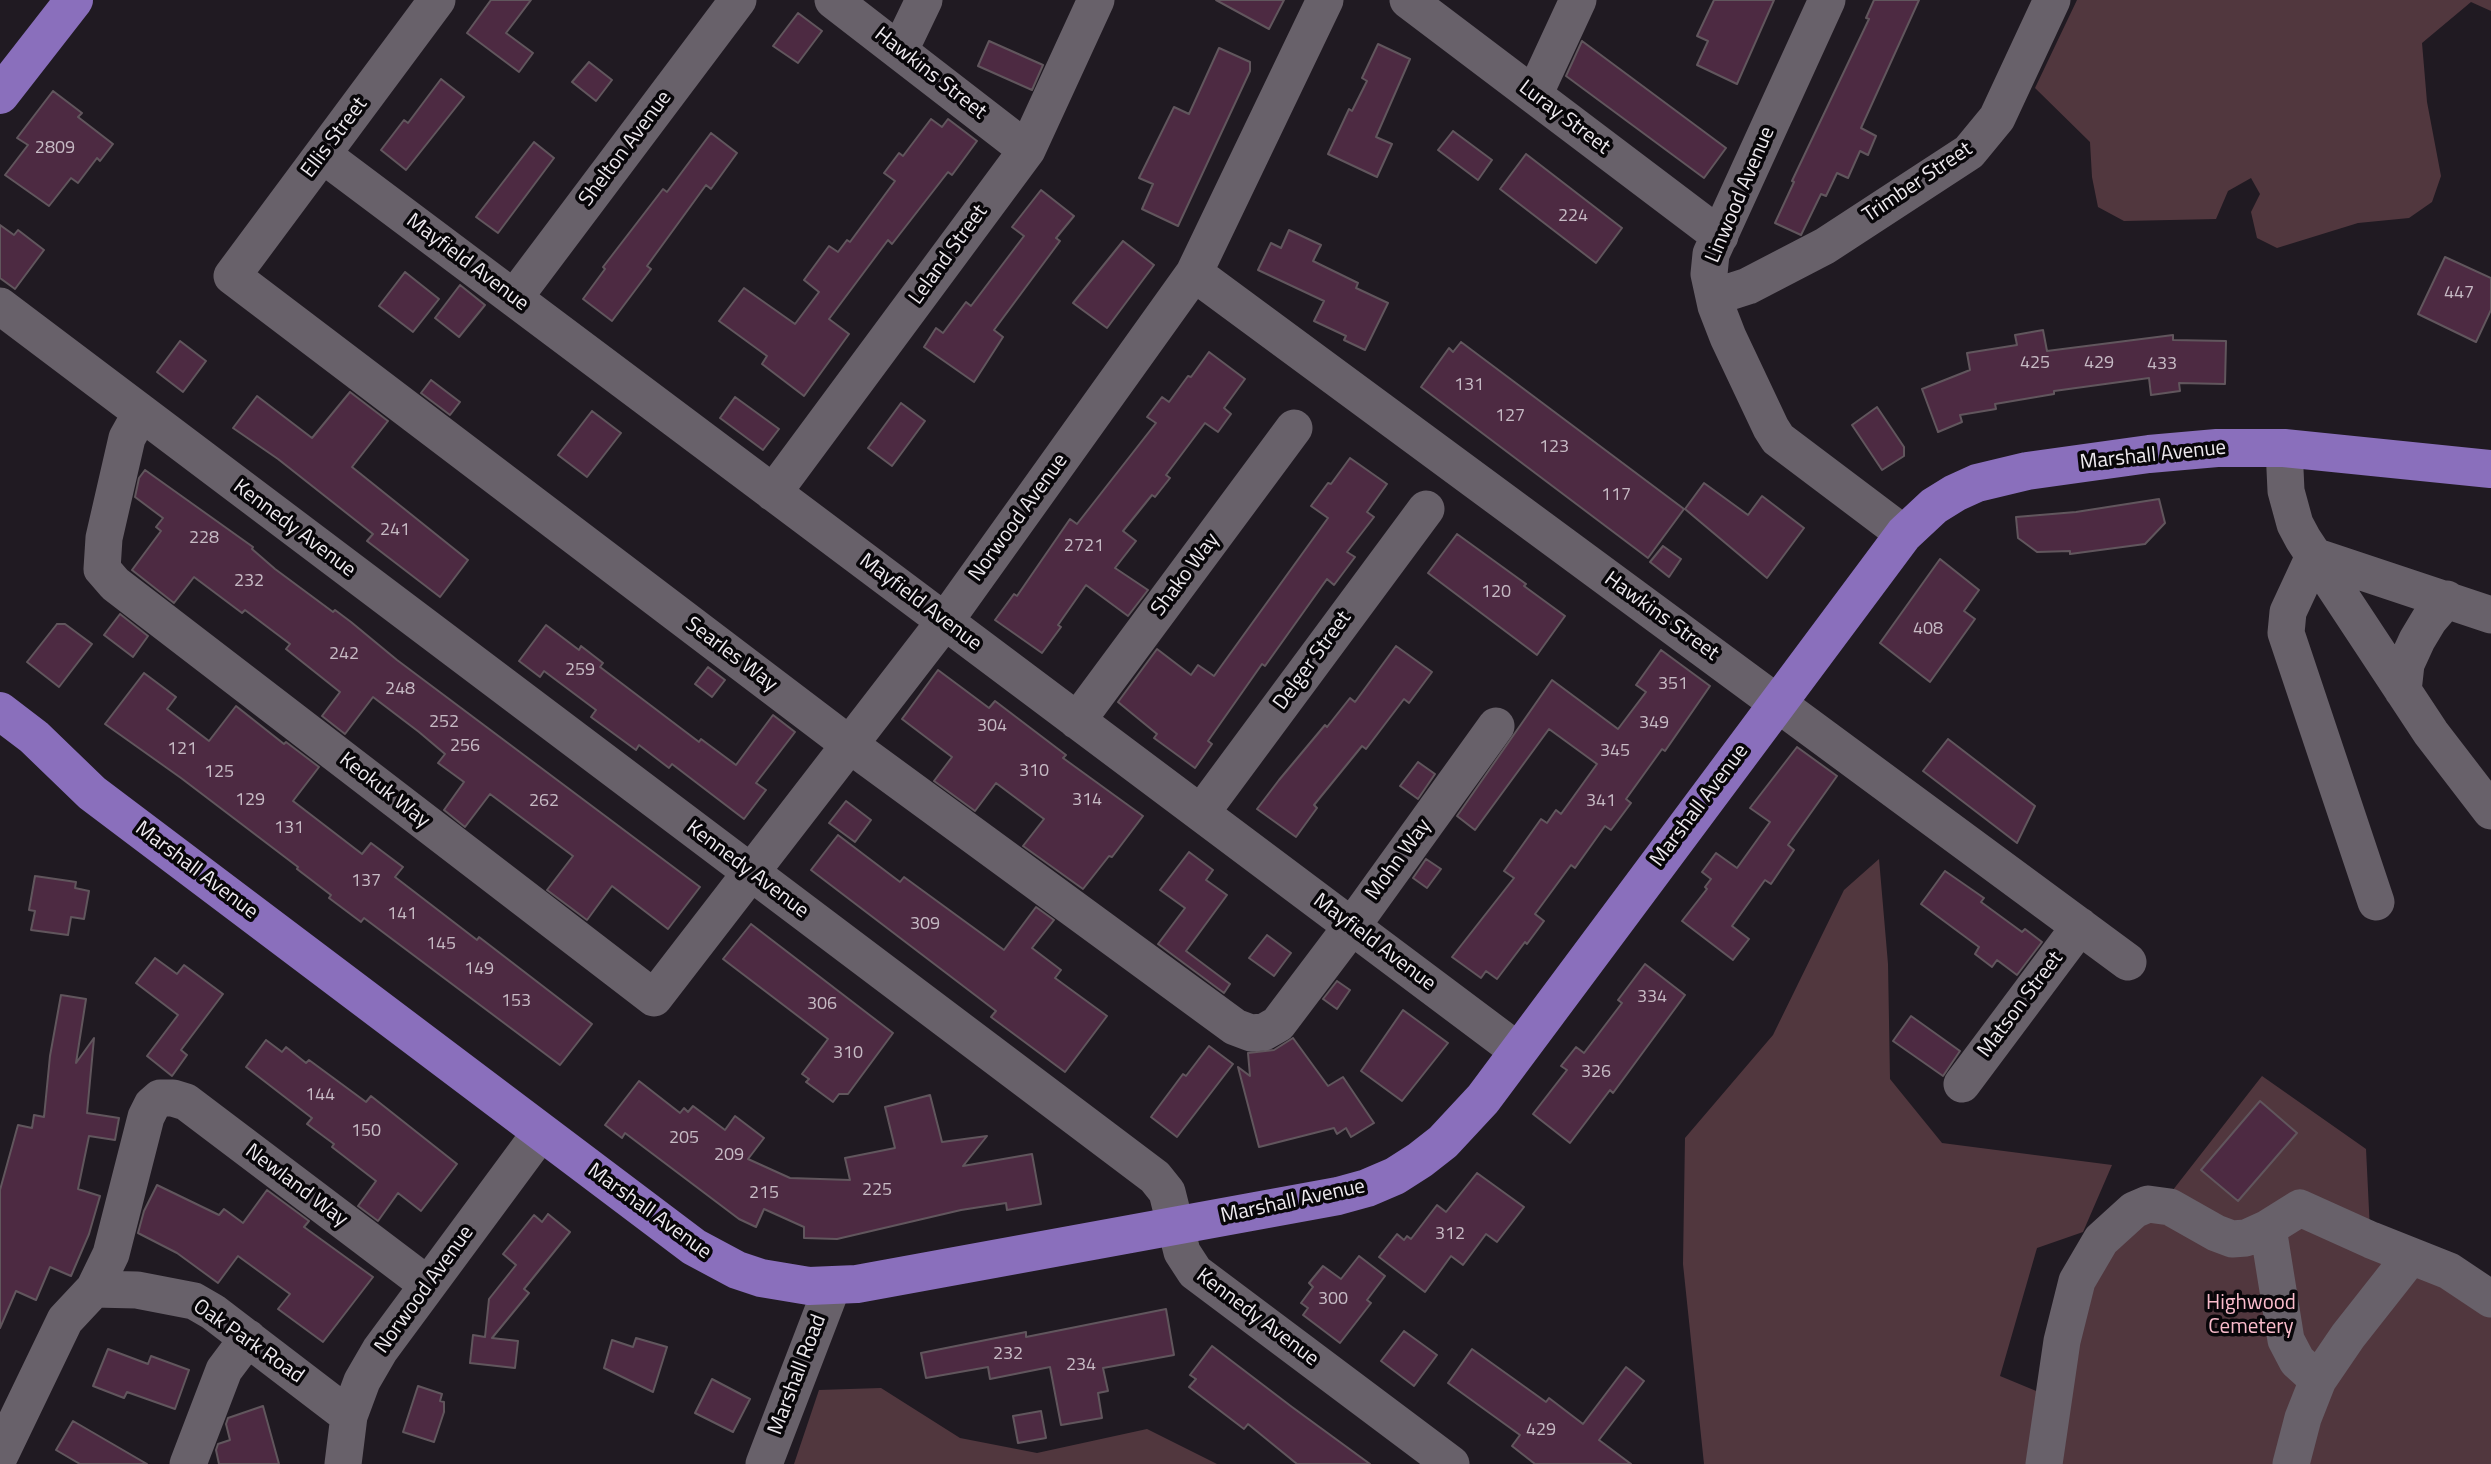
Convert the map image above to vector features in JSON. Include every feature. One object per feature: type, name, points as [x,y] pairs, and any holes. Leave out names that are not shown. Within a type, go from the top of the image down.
[{"type":"main road","points":[[0,95],[74,0]]},
{"type":"main road","name":"Marshall Avenue","points":[[1,735],[34,737],[92,793],[674,1233],[714,1259],[761,1278],[786,1284],[832,1287],[890,1279],[1338,1196],[1395,1176],[1420,1160],[1463,1122],[1518,1051],[1903,534],[1934,506],[1955,493],[2001,476],[2184,450],[2248,447],[2284,448],[2491,469]]},
{"type":"street","name":"Ellis Street","points":[[232,276],[437,0]]},
{"type":"street","name":"Shelton Avenue","points":[[514,298],[738,0]]},
{"type":"street","name":"Hawkins Street","points":[[833,0],[1027,149]]},
{"type":"street","points":[[900,50],[924,0]]},
{"type":"street","name":"Leland Street","points":[[773,493],[1027,149],[1096,0]]},
{"type":"street","name":"Norwood Avenue","points":[[654,999],[945,621],[1194,273],[1325,0]]},
{"type":"street","name":"Luray Street","points":[[1408,0],[1720,236]]},
{"type":"street","points":[[1534,95],[1578,0]]},
{"type":"street","name":"Linwood Avenue","points":[[1827,0],[1720,236],[1709,264],[1709,274],[1728,337],[1770,428],[1778,439],[1903,534]]},
{"type":"street","name":"Trimber Street","points":[[1714,297],[1748,286],[1825,246],[1969,152],[1997,118],[2052,0]]},
{"type":"street","name":"Mayfield Avenue","points":[[323,155],[1518,1051]]},
{"type":"street","name":"Hawkins Street","points":[[1194,273],[2128,962]]},
{"type":"street","name":"Searles Way","points":[[232,276],[850,745],[1235,1027]]},
{"type":"street","name":"Kennedy Avenue","points":[[0,306],[1155,1177],[1167,1192],[1182,1252],[1195,1272],[1451,1464]]},
{"type":"street","name":"Keokuk Way","points":[[141,413],[127,438],[104,538],[102,569],[115,584],[654,999]]},
{"type":"street","name":"Shako Way","points":[[1077,721],[1294,428]]},
{"type":"street","points":[[2284,448],[2284,474],[2290,508],[2302,539],[2431,733],[2491,811]]},
{"type":"street","name":"Delger Street","points":[[1201,813],[1426,509]]},
{"type":"street","points":[[2314,556],[2491,615]]},
{"type":"street","points":[[2314,556],[2288,612],[2286,633],[2376,902]]},
{"type":"street","points":[[2403,691],[2406,664],[2417,640],[2429,620],[2447,600]]},
{"type":"street","name":"Mohn Way","points":[[1235,1027],[1251,1033],[1265,1032],[1278,1024],[1496,726]]},
{"type":"street","name":"Matson Street","points":[[1962,1084],[2080,926]]},
{"type":"street","name":"Newland Way","points":[[94,1289],[111,1254],[146,1116],[160,1098],[186,1102],[428,1285]]},
{"type":"street","name":"Norwood Avenue","points":[[343,1464],[349,1416],[362,1381],[380,1350],[541,1132]]},
{"type":"street","points":[[2044,1464],[2066,1323],[2077,1281],[2101,1240],[2126,1217],[2148,1204],[2170,1207],[2232,1239],[2246,1238],[2268,1228],[2300,1208],[2449,1271],[2491,1299]]},
{"type":"street","points":[[2268,1228],[2286,1340],[2297,1362],[2318,1380]]},
{"type":"street","points":[[2291,1464],[2303,1418],[2318,1380],[2348,1336],[2410,1256]]},
{"type":"street","name":"Marshall Road","points":[[764,1464],[832,1287]]},
{"type":"street","points":[[0,1455],[65,1320],[94,1289]]},
{"type":"street","name":"Oak Park Road","points":[[94,1289],[137,1290],[194,1301],[248,1338],[349,1416]]},
{"type":"street","points":[[188,1464],[224,1370],[248,1338]]},
{"type":"green space","points":[[2077,0],[2491,0],[2491,11],[2471,2],[2422,43],[2427,102],[2441,176],[2432,202],[2409,218],[2358,223],[2277,248],[2257,238],[2251,212],[2260,194],[2251,178],[2228,191],[2216,219],[2124,221],[2098,207],[2092,177],[2090,142],[2035,88]]},
{"type":"green space","name":"Highwood Cemetery","points":[[1879,859],[1888,964],[1890,1079],[1942,1143],[2112,1165],[2083,1232],[2037,1248],[2000,1376],[2041,1393],[2064,1293],[2169,1195],[2262,1076],[2366,1149],[2370,1231],[2491,1291],[2491,1464],[1704,1464],[1683,1264],[1685,1138],[1773,1035],[1844,890]]},
{"type":"green space","points":[[881,1388],[960,1438],[1037,1453],[1147,1429],[1217,1464],[794,1464],[819,1390]]},
{"type":"building","points":[[491,0],[531,0],[506,33],[533,53],[519,72],[467,33]]},
{"type":"building","points":[[1216,0],[1284,0],[1269,29]]},
{"type":"building","points":[[1714,0],[1774,0],[1737,84],[1697,65],[1708,41],[1697,36]]},
{"type":"building","points":[[1874,0],[1919,0],[1861,128],[1876,136],[1868,155],[1860,151],[1848,178],[1837,173],[1826,196],[1821,194],[1801,235],[1775,223],[1794,182],[1792,181],[1869,19],[1866,18]]},
{"type":"building","points":[[798,13],[822,31],[798,63],[773,46]]},
{"type":"building","points":[[989,41],[1043,65],[1032,90],[978,66]]},
{"type":"building","points":[[1582,41],[1726,148],[1704,178],[1566,76]]},
{"type":"building","points":[[1378,44],[1410,59],[1376,137],[1392,144],[1377,177],[1328,154],[1349,109],[1352,111],[1367,81],[1362,78]]},
{"type":"building","points":[[1219,48],[1250,62],[1250,71],[1178,226],[1142,209],[1153,184],[1139,178],[1174,107],[1189,114]]},
{"type":"building","points":[[589,62],[612,80],[596,101],[572,82]]},
{"type":"building","points":[[441,79],[464,97],[406,170],[381,150],[404,120],[408,123]]},
{"type":"building","points":[[53,91],[82,113],[78,117],[113,144],[100,161],[97,158],[78,183],[71,178],[49,206],[5,175],[28,145],[17,138]]},
{"type":"building","points":[[931,119],[942,127],[948,119],[977,141],[952,175],[948,172],[892,244],[888,240],[829,319],[849,334],[804,396],[762,364],[767,356],[719,321],[744,288],[795,324],[819,292],[804,280],[829,246],[838,252],[847,240],[850,242],[895,181],[884,173],[899,153],[903,156]]},
{"type":"building","points":[[1453,131],[1492,160],[1478,180],[1438,150]]},
{"type":"building","points":[[711,133],[737,153],[711,189],[706,185],[647,266],[651,269],[612,321],[583,299],[605,269],[603,267],[663,189],[667,192]]},
{"type":"building","points":[[534,142],[554,158],[498,233],[476,217]]},
{"type":"building","points":[[1526,154],[1622,228],[1596,263],[1500,189]]},
{"type":"building","points":[[1041,190],[1074,216],[1056,238],[1060,241],[994,330],[1003,337],[974,382],[924,347],[936,328],[943,333],[966,302],[971,306],[1024,236],[1012,227]]},
{"type":"building","points":[[0,225],[14,235],[18,230],[44,250],[15,289],[0,278]]},
{"type":"building","points":[[1289,230],[1321,245],[1313,261],[1358,283],[1356,288],[1388,303],[1365,350],[1344,340],[1346,336],[1314,321],[1324,301],[1258,270],[1271,243],[1281,248]]},
{"type":"building","points":[[1123,241],[1154,265],[1107,328],[1073,303]]},
{"type":"building","points":[[2445,257],[2491,278],[2491,310],[2476,342],[2418,314]]},
{"type":"building","points":[[405,272],[439,299],[413,332],[379,306]]},
{"type":"building","points":[[460,285],[485,305],[459,337],[435,318]]},
{"type":"building","points":[[2043,330],[2047,351],[2173,335],[2173,340],[2226,341],[2225,384],[2179,383],[2180,391],[2151,395],[2149,378],[2054,391],[2054,394],[1995,404],[1996,409],[1960,415],[1962,422],[1938,432],[1922,389],[1970,370],[1967,353],[2017,345],[2015,335]]},
{"type":"building","points":[[180,341],[206,361],[183,392],[157,372]]},
{"type":"building","points":[[1461,342],[1684,509],[1648,558],[1421,387],[1449,348],[1453,352]]},
{"type":"building","points":[[1209,352],[1245,379],[1224,408],[1231,414],[1218,432],[1205,423],[1166,475],[1170,478],[1155,497],[1152,495],[1123,531],[1136,541],[1115,568],[1148,590],[1128,616],[1086,585],[1042,653],[995,620],[1014,594],[1017,596],[1070,519],[1077,524],[1156,423],[1147,417],[1162,397],[1169,402]]},
{"type":"building","points":[[431,380],[460,402],[450,415],[421,393]]},
{"type":"building","points":[[350,392],[388,421],[352,467],[468,560],[440,597],[367,541],[373,534],[278,459],[233,428],[257,396],[312,438]]},
{"type":"building","points":[[735,397],[779,429],[763,450],[720,418]]},
{"type":"building","points":[[901,403],[925,421],[892,466],[868,448]]},
{"type":"building","points":[[1877,407],[1904,447],[1904,456],[1882,470],[1852,425]]},
{"type":"building","points":[[592,411],[621,433],[587,477],[558,455]]},
{"type":"building","points":[[1350,458],[1387,484],[1367,512],[1374,517],[1347,552],[1355,557],[1334,585],[1327,579],[1265,666],[1262,664],[1208,741],[1212,744],[1195,768],[1154,738],[1157,734],[1118,702],[1157,649],[1191,675],[1198,665],[1214,676],[1328,518],[1311,506]]},
{"type":"building","points":[[145,470],[253,547],[252,549],[275,569],[333,612],[335,610],[397,660],[700,887],[668,929],[612,886],[587,920],[547,890],[573,856],[490,794],[465,827],[444,810],[464,782],[438,763],[445,754],[419,732],[373,697],[345,734],[322,716],[340,692],[286,649],[290,644],[245,610],[242,613],[194,577],[174,603],[132,570],[161,531],[156,527],[163,518],[135,497],[139,478]]},
{"type":"building","points":[[1704,483],[1748,515],[1762,496],[1804,528],[1767,578],[1685,509]]},
{"type":"building","points":[[2159,499],[2165,523],[2145,544],[2070,554],[2070,551],[2037,552],[2018,538],[2016,517],[2076,512]]},
{"type":"building","points":[[1457,534],[1565,616],[1537,655],[1428,573]]},
{"type":"building","points":[[1663,546],[1681,559],[1669,577],[1650,562]]},
{"type":"building","points":[[1940,559],[1979,590],[1964,611],[1975,619],[1930,682],[1880,643]]},
{"type":"building","points":[[120,614],[148,636],[133,657],[104,635]]},
{"type":"building","points":[[57,624],[65,624],[92,644],[59,687],[27,662]]},
{"type":"building","points":[[546,625],[579,650],[581,646],[603,663],[600,667],[699,742],[701,739],[736,765],[773,715],[795,732],[756,783],[766,790],[744,819],[672,764],[669,768],[639,745],[636,750],[591,717],[596,710],[544,671],[540,677],[519,661]]},
{"type":"building","points":[[1396,646],[1432,672],[1409,703],[1404,699],[1366,749],[1362,746],[1314,805],[1317,808],[1296,837],[1257,809],[1325,725],[1327,727],[1350,698],[1355,702]]},
{"type":"building","points":[[1661,650],[1710,686],[1665,751],[1662,749],[1626,799],[1631,803],[1611,830],[1605,826],[1575,868],[1571,865],[1535,914],[1544,921],[1527,944],[1525,942],[1497,979],[1486,971],[1481,978],[1452,957],[1514,878],[1504,871],[1541,819],[1547,823],[1556,810],[1561,814],[1597,764],[1549,729],[1475,830],[1457,816],[1552,680],[1618,729],[1646,692],[1636,685]]},
{"type":"building","points":[[708,667],[725,680],[712,697],[695,684]]},
{"type":"building","points":[[938,670],[989,708],[995,701],[1066,755],[1063,758],[1143,816],[1083,889],[1023,846],[1044,819],[996,783],[975,811],[934,781],[952,757],[902,719]]},
{"type":"building","points":[[144,673],[176,697],[167,709],[209,741],[236,706],[284,744],[286,742],[319,767],[293,801],[362,854],[371,843],[403,867],[395,877],[477,940],[479,937],[592,1024],[560,1065],[364,918],[361,922],[329,898],[331,895],[297,869],[298,867],[105,724]]},
{"type":"building","points":[[1948,739],[2035,806],[2017,843],[1923,771]]},
{"type":"building","points":[[1797,747],[1837,776],[1788,845],[1794,850],[1771,884],[1765,880],[1732,926],[1749,939],[1733,960],[1682,921],[1707,889],[1705,887],[1711,879],[1702,872],[1716,853],[1737,868],[1770,822],[1750,808]]},
{"type":"building","points":[[1418,762],[1435,774],[1418,799],[1400,786]]},
{"type":"building","points":[[846,801],[871,820],[855,842],[829,823]]},
{"type":"building","points":[[838,835],[900,882],[904,877],[1004,950],[1036,907],[1054,920],[1032,948],[1061,970],[1055,978],[1107,1016],[1065,1072],[991,1017],[996,1011],[811,870]]},
{"type":"building","points":[[1189,852],[1213,870],[1206,880],[1227,895],[1186,951],[1230,984],[1224,993],[1158,944],[1185,908],[1160,890]]},
{"type":"building","points":[[1426,859],[1441,869],[1427,888],[1413,878]]},
{"type":"building","points":[[1945,871],[1984,898],[1981,902],[2022,932],[2025,929],[2042,942],[2017,975],[1997,960],[1992,967],[1975,954],[1979,947],[1921,904]]},
{"type":"building","points":[[35,876],[76,882],[75,888],[89,891],[84,919],[71,917],[68,935],[31,930],[35,911],[29,910]]},
{"type":"building","points":[[751,924],[893,1033],[848,1094],[839,1094],[833,1102],[806,1082],[809,1079],[802,1074],[828,1039],[723,959]]},
{"type":"building","points":[[1267,935],[1291,953],[1274,976],[1249,958]]},
{"type":"building","points":[[155,958],[177,974],[184,965],[223,994],[181,1050],[187,1055],[172,1076],[147,1056],[178,1015],[136,983]]},
{"type":"building","points":[[1645,964],[1685,995],[1613,1093],[1610,1090],[1570,1143],[1533,1114],[1567,1070],[1561,1066],[1576,1047],[1584,1053],[1622,1003],[1618,1000]]},
{"type":"building","points":[[1337,981],[1350,990],[1337,1009],[1323,999]]},
{"type":"building","points":[[61,995],[86,999],[76,1063],[94,1038],[87,1113],[119,1118],[115,1140],[89,1136],[78,1189],[100,1196],[89,1234],[71,1276],[50,1267],[36,1300],[16,1291],[0,1328],[0,1190],[18,1125],[32,1128],[34,1115],[44,1117],[50,1056]]},
{"type":"building","points":[[1403,1010],[1448,1043],[1402,1101],[1361,1071]]},
{"type":"building","points":[[1911,1016],[1960,1051],[1943,1076],[1893,1041]]},
{"type":"building","points":[[1293,1038],[1328,1086],[1343,1077],[1374,1123],[1351,1137],[1346,1128],[1337,1134],[1334,1128],[1259,1147],[1238,1067],[1250,1076],[1248,1053],[1274,1050]]},
{"type":"building","points":[[266,1040],[282,1052],[286,1047],[306,1063],[309,1060],[366,1102],[371,1096],[457,1164],[421,1211],[398,1193],[378,1221],[358,1206],[376,1181],[307,1124],[312,1118],[246,1067]]},
{"type":"building","points":[[1209,1046],[1233,1064],[1177,1137],[1151,1117],[1183,1074],[1186,1076]]},
{"type":"building","points":[[639,1081],[680,1113],[684,1108],[688,1112],[693,1106],[725,1130],[735,1116],[764,1138],[748,1159],[790,1178],[850,1180],[845,1158],[895,1148],[885,1107],[930,1095],[942,1142],[987,1136],[963,1166],[1032,1154],[1041,1204],[1007,1210],[1006,1203],[961,1210],[837,1239],[804,1238],[804,1227],[764,1209],[756,1227],[739,1219],[625,1133],[622,1138],[605,1125]]},
{"type":"building","points":[[2260,1101],[2297,1133],[2238,1201],[2201,1170]]},
{"type":"building","points":[[1477,1173],[1524,1207],[1497,1242],[1486,1234],[1463,1265],[1451,1256],[1425,1292],[1379,1257],[1397,1234],[1404,1240],[1407,1236],[1411,1239],[1437,1205],[1446,1212]]},
{"type":"building","points":[[157,1185],[219,1215],[224,1209],[243,1223],[267,1190],[309,1221],[304,1227],[373,1277],[323,1342],[278,1309],[290,1294],[238,1256],[218,1283],[177,1253],[138,1233],[144,1211]]},
{"type":"building","points":[[548,1214],[570,1232],[524,1289],[529,1293],[492,1338],[518,1341],[515,1368],[470,1363],[473,1335],[485,1337],[489,1299],[516,1265],[503,1254],[534,1215],[542,1222]]},
{"type":"building","points":[[1359,1256],[1385,1276],[1367,1300],[1371,1303],[1340,1343],[1303,1315],[1308,1308],[1301,1303],[1313,1287],[1309,1283],[1323,1266],[1341,1279]]},
{"type":"building","points":[[1166,1309],[1174,1355],[1103,1368],[1108,1391],[1098,1393],[1102,1418],[1061,1425],[1050,1367],[990,1379],[988,1367],[926,1378],[921,1353],[1026,1332],[1026,1337]]},
{"type":"building","points":[[1404,1331],[1437,1355],[1414,1386],[1381,1361]]},
{"type":"building","points":[[636,1338],[667,1347],[653,1392],[604,1368],[612,1340],[633,1347]]},
{"type":"building","points":[[1212,1346],[1370,1464],[1297,1464],[1248,1424],[1244,1429],[1189,1387],[1196,1379],[1190,1375]]},
{"type":"building","points":[[108,1349],[148,1364],[151,1356],[189,1370],[175,1409],[127,1392],[124,1398],[93,1386]]},
{"type":"building","points":[[1472,1349],[1546,1402],[1549,1398],[1583,1424],[1626,1367],[1644,1381],[1599,1440],[1631,1464],[1535,1464],[1512,1446],[1520,1435],[1448,1383]]},
{"type":"building","points":[[712,1379],[750,1399],[733,1432],[695,1413]]},
{"type":"building","points":[[418,1386],[442,1394],[440,1401],[444,1402],[444,1412],[434,1442],[403,1432]]},
{"type":"building","points":[[263,1406],[279,1464],[219,1464],[216,1450],[218,1444],[230,1440],[226,1424],[228,1418]]},
{"type":"building","points":[[1041,1411],[1046,1438],[1018,1443],[1013,1416]]},
{"type":"building","points":[[73,1421],[147,1464],[80,1464],[56,1450]]}]
